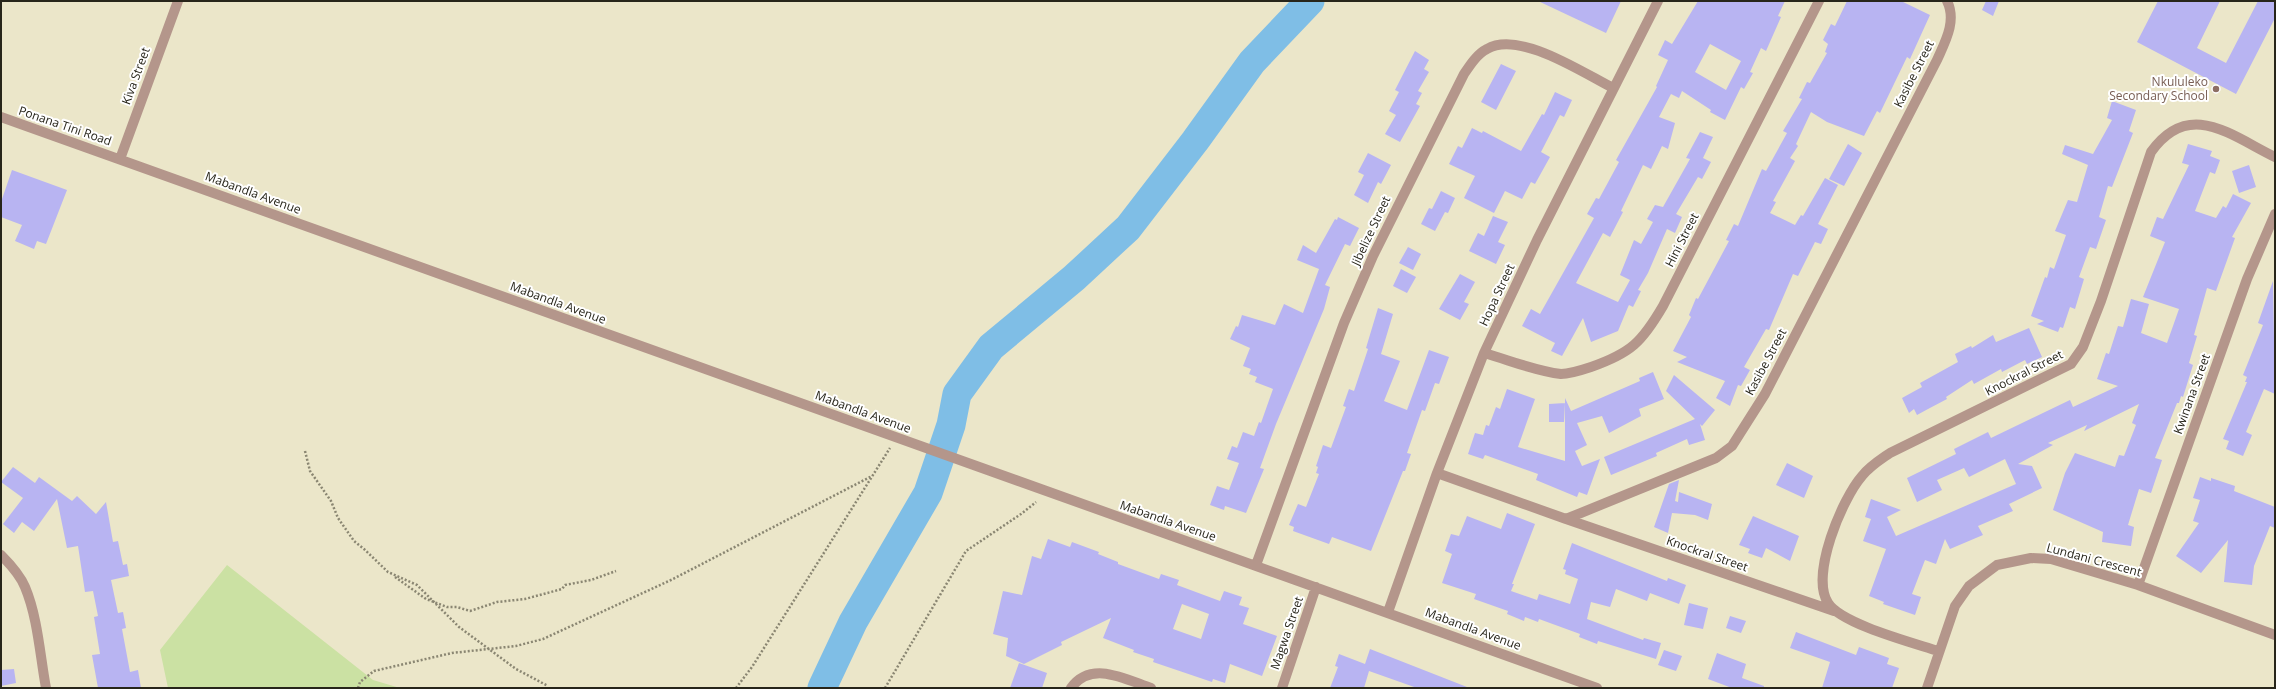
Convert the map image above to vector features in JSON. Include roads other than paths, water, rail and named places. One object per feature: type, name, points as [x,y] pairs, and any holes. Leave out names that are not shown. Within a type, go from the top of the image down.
[{"type":"street","name":"Kiva Street","points":[[120,159],[178,1]]},
{"type":"street","name":"Hopa Street","points":[[1388,612],[1437,474],[1484,353],[1613,88],[1658,1]]},
{"type":"street","name":"Hini Street","points":[[1484,353],[1540,370],[1563,374],[1602,363],[1624,353],[1638,343],[1650,328],[1663,306],[1819,1]]},
{"type":"street","name":"Kasibe Street","points":[[1566,519],[1716,458],[1732,446],[1765,394],[1937,60],[1950,26],[1951,16],[1947,1]]},
{"type":"street","name":"Jibelize Street","points":[[1256,566],[1344,323],[1376,249],[1464,74],[1487,49],[1501,44],[1517,44],[1540,52],[1613,88]]},
{"type":"street","name":"Ponana Tini Road","points":[[1,117],[120,159]]},
{"type":"street","name":"Knockral Street","points":[[1938,651],[1852,621],[1828,603],[1822,578],[1831,539],[1853,487],[1873,464],[1890,454],[2071,364],[2083,347],[2101,301],[2151,152],[2166,134],[2176,128],[2198,123],[2212,126],[2275,157]]},
{"type":"street","name":"Mabandla Avenue","points":[[120,159],[1597,688]]},
{"type":"street","name":"Kwinana Street","points":[[2138,585],[2247,279],[2275,214]]},
{"type":"street","points":[[1437,474],[1566,519]]},
{"type":"street","name":"Knockral Street","points":[[1566,519],[1840,612]]},
{"type":"street","points":[[1,555],[10,564],[25,588],[33,616],[46,688]]},
{"type":"street","name":"Lundani Crescent","points":[[1927,688],[1938,651],[1955,606],[1968,586],[1997,565],[2031,558],[2051,559],[2138,585],[2274,634]]},
{"type":"street","name":"Magwa Street","points":[[1282,688],[1316,587]]},
{"type":"street","points":[[1071,688],[1085,675],[1097,672],[1109,674],[1151,688]]},
{"type":"waterway","points":[[822,688],[853,622],[928,493],[951,425],[957,394],[991,347],[1074,278],[1128,228],[1195,141],[1252,62],[1310,1]]},
{"type":"place","name":"Nkululeko Secondary School","points":[[2216,89]]}]
